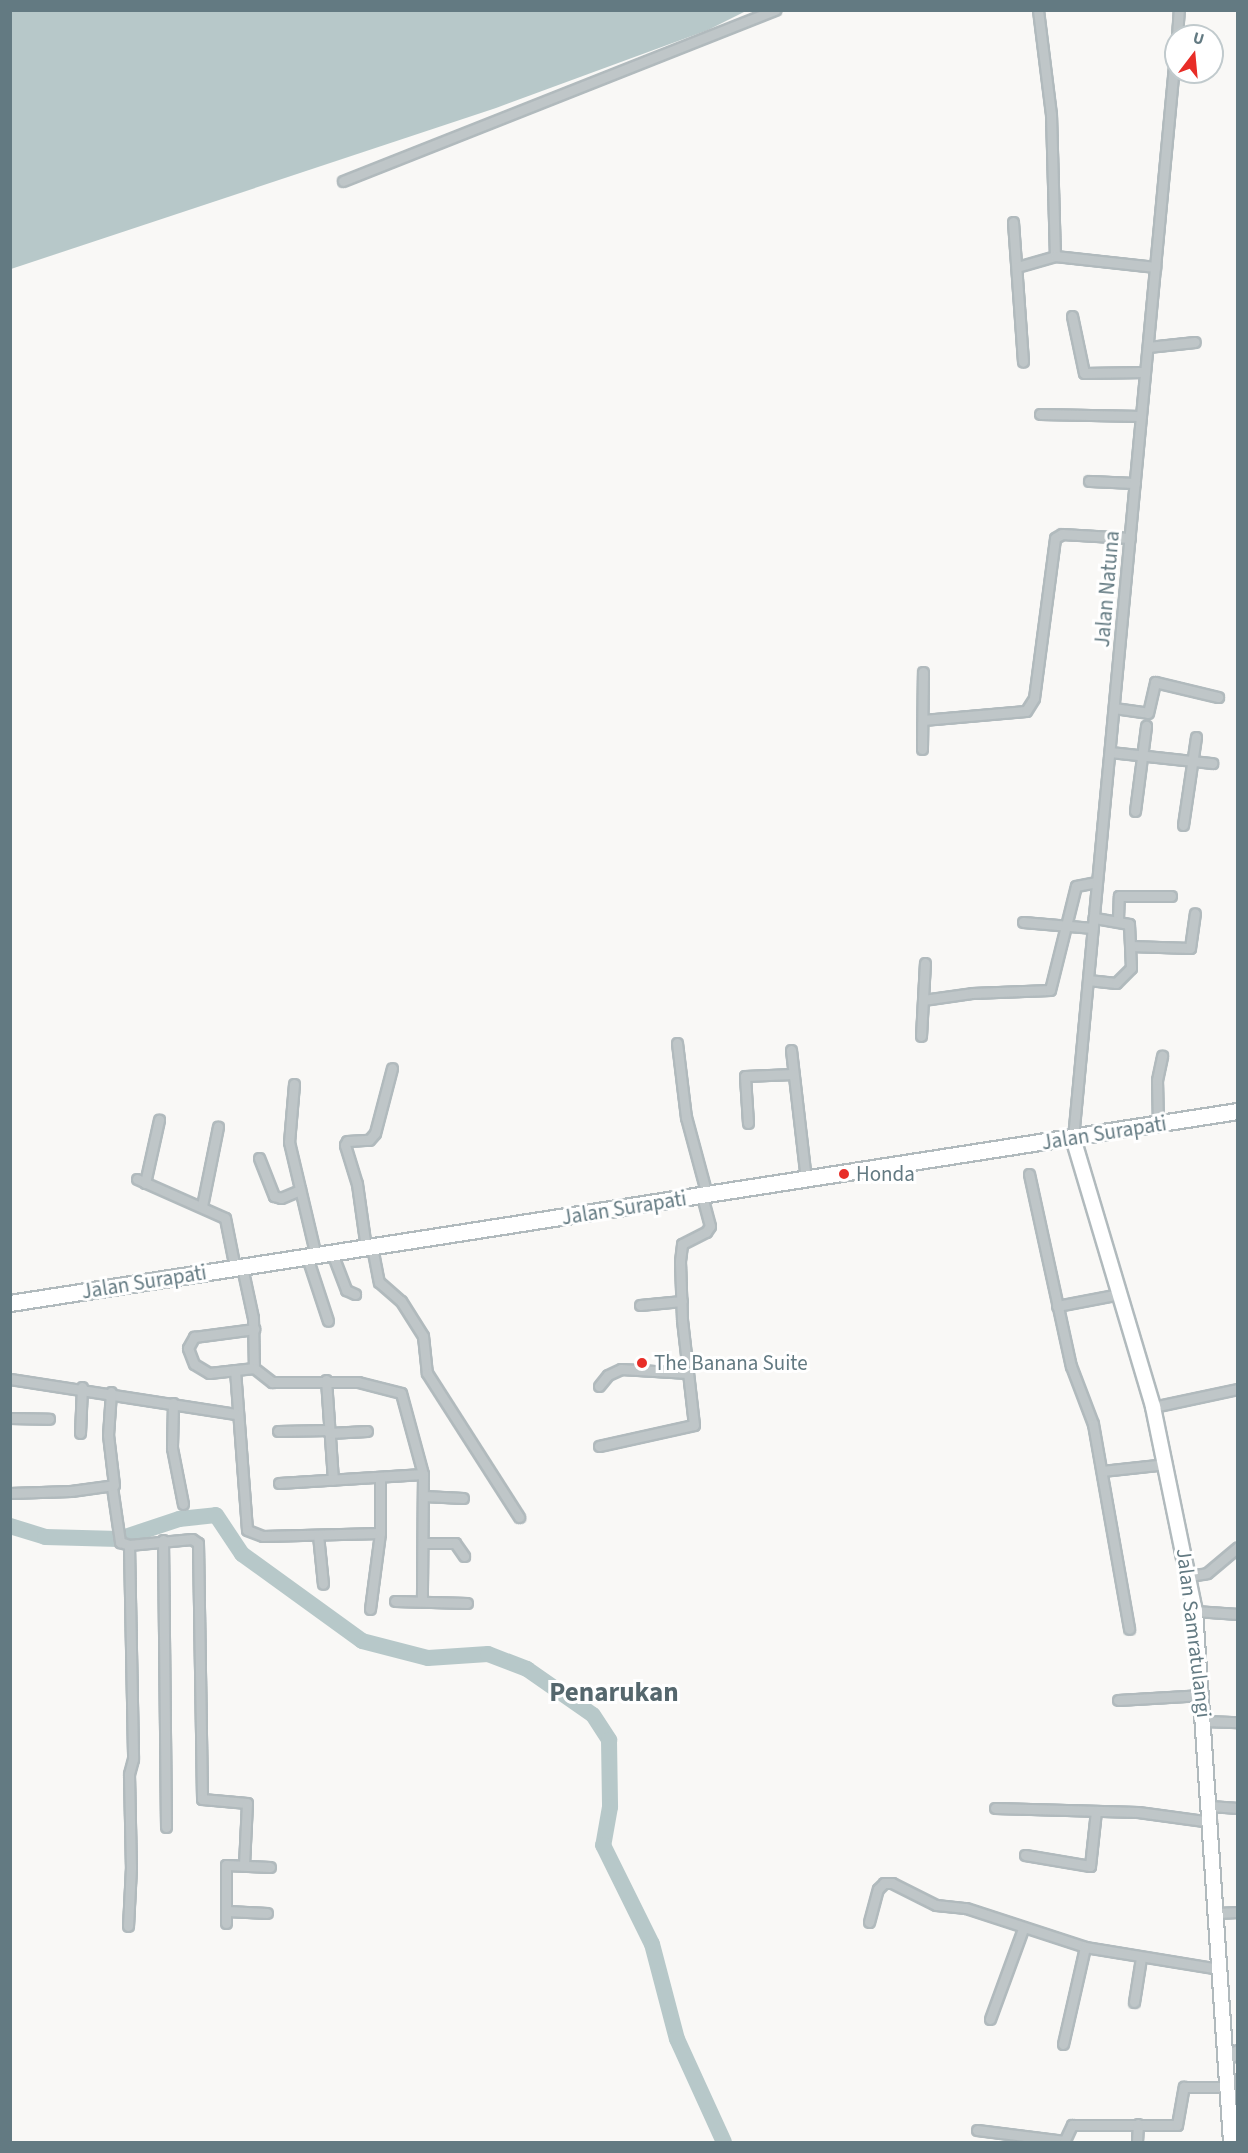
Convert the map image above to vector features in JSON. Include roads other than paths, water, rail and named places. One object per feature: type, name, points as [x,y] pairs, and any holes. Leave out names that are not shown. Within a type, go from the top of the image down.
[{"type":"highway","name":"Jalan Surapati","points":[[10,1303],[1238,1112]]},
{"type":"main road","name":"Jalan Samratulangi","points":[[1073,1138],[1153,1407],[1167,1464],[1195,1611],[1205,1721],[1220,1969],[1232,2061],[1227,2087],[1231,2142]]},
{"type":"street","points":[[343,181],[775,10]]},
{"type":"street","points":[[1038,10],[1051,114],[1055,256]]},
{"type":"street","name":"Jalan Natuna","points":[[1073,1138],[1172,84]]},
{"type":"street","points":[[1013,222],[1023,362]]},
{"type":"street","points":[[1017,267],[1055,256],[1155,267]]},
{"type":"street","points":[[1072,316],[1084,373],[1145,372]]},
{"type":"street","points":[[1148,347],[1195,342]]},
{"type":"street","points":[[1040,414],[1141,416]]},
{"type":"street","points":[[1089,481],[1135,483]]},
{"type":"street","points":[[923,720],[1026,711],[1034,698],[1054,538],[1062,534],[1130,538]]},
{"type":"street","points":[[922,749],[923,672]]},
{"type":"street","points":[[1114,708],[1148,713],[1155,682],[1218,697]]},
{"type":"street","points":[[1135,811],[1146,726]]},
{"type":"street","points":[[1183,825],[1196,737]]},
{"type":"street","points":[[1110,752],[1142,758],[1212,763]]},
{"type":"street","points":[[923,1000],[972,993],[1047,992],[1055,978],[1065,924],[1076,886],[1097,882]]},
{"type":"street","points":[[1118,920],[1119,896],[1171,896]]},
{"type":"street","points":[[1130,945],[1190,948],[1195,913]]},
{"type":"street","points":[[1023,921],[1065,924],[1118,920],[1129,924],[1131,968],[1123,981],[1109,984],[1088,980]]},
{"type":"street","points":[[921,1036],[925,963]]},
{"type":"street","points":[[599,1446],[691,1429],[696,1420],[688,1373],[682,1301],[681,1246],[710,1226],[686,1117],[677,1043]]},
{"type":"street","points":[[790,1050],[806,1180]]},
{"type":"street","points":[[1158,1124],[1157,1080],[1162,1056]]},
{"type":"street","points":[[392,1068],[375,1134],[369,1140],[347,1141],[345,1145],[357,1184],[369,1247],[379,1282],[401,1301],[423,1336],[427,1373],[519,1517]]},
{"type":"street","points":[[748,1123],[746,1076],[794,1074]]},
{"type":"street","points":[[294,1084],[289,1142],[311,1256],[328,1321]]},
{"type":"street","points":[[159,1120],[141,1181],[225,1218],[254,1329],[254,1368]]},
{"type":"street","points":[[202,1206],[218,1127]]},
{"type":"street","points":[[259,1158],[274,1196],[281,1198],[300,1190]]},
{"type":"street","points":[[1029,1174],[1071,1366],[1093,1424],[1129,1629]]},
{"type":"street","points":[[332,1253],[346,1290],[355,1294]]},
{"type":"street","points":[[1057,1306],[1120,1294]]},
{"type":"street","points":[[640,1305],[682,1301]]},
{"type":"street","points":[[254,1329],[189,1341],[191,1358],[199,1368],[209,1373],[254,1368],[272,1382],[326,1380],[374,1384],[400,1391],[423,1474],[422,1601]]},
{"type":"street","points":[[599,1386],[608,1374],[621,1369],[688,1373]]},
{"type":"street","points":[[235,1370],[247,1530],[263,1536],[380,1533]]},
{"type":"street","points":[[10,1379],[82,1387],[237,1414]]},
{"type":"street","points":[[326,1380],[333,1480]]},
{"type":"street","points":[[80,1432],[82,1387]]},
{"type":"street","points":[[1153,1407],[1238,1389]]},
{"type":"street","points":[[111,1392],[108,1435],[115,1482],[112,1487],[118,1530],[124,1544],[133,1759],[129,1774],[131,1867],[128,1926]]},
{"type":"street","points":[[173,1402],[172,1448],[183,1503]]},
{"type":"street","points":[[10,1418],[49,1419]]},
{"type":"street","points":[[278,1431],[367,1431]]},
{"type":"street","points":[[1102,1471],[1167,1464]]},
{"type":"street","points":[[279,1484],[423,1474]]},
{"type":"street","points":[[370,1609],[380,1533],[380,1478]]},
{"type":"street","points":[[10,1493],[112,1487]]},
{"type":"street","points":[[424,1496],[463,1498]]},
{"type":"street","points":[[318,1535],[323,1584]]},
{"type":"street","points":[[124,1544],[192,1539],[198,1543],[202,1799],[247,1803],[244,1865]]},
{"type":"street","points":[[163,1540],[166,1827]]},
{"type":"street","points":[[423,1543],[455,1543],[464,1556]]},
{"type":"street","points":[[1189,1576],[1207,1573],[1238,1547]]},
{"type":"street","points":[[394,1601],[467,1603]]},
{"type":"street","points":[[1195,1611],[1238,1614]]},
{"type":"street","points":[[1118,1700],[1203,1695]]},
{"type":"street","points":[[1205,1721],[1238,1722]]},
{"type":"street","points":[[1210,1806],[1238,1808]]},
{"type":"street","points":[[995,1808],[1096,1811],[1211,1822]]},
{"type":"street","points":[[1025,1855],[1090,1866],[1096,1811]]},
{"type":"street","points":[[226,1923],[226,1865],[270,1868]]},
{"type":"street","points":[[869,1922],[878,1889],[887,1882],[936,1905],[966,1908],[1023,1929],[1085,1947],[1141,1958],[1220,1969]]},
{"type":"street","points":[[227,1911],[267,1913]]},
{"type":"street","points":[[1217,1913],[1238,1912]]},
{"type":"street","points":[[990,2019],[1023,1929]]},
{"type":"street","points":[[1063,2044],[1085,1947]]},
{"type":"street","points":[[1134,2002],[1141,1958]]},
{"type":"street","points":[[977,2130],[1064,2142],[1072,2125],[1178,2124],[1184,2087],[1227,2087]]},
{"type":"street","points":[[1137,2142],[1138,2124]]},
{"type":"waterway","points":[[10,1526],[45,1537],[119,1539],[179,1519],[216,1515],[242,1554],[362,1641],[428,1658],[488,1654],[527,1669],[593,1715],[609,1740],[610,1807],[603,1845],[652,1944],[677,2039],[724,2142]]},
{"type":"place","name":"Honda","points":[[844,1174]]},
{"type":"place","name":"The Banana Suite","points":[[642,1363]]},
{"type":"district","name":"Penarukan","points":[[614,1693]]}]
